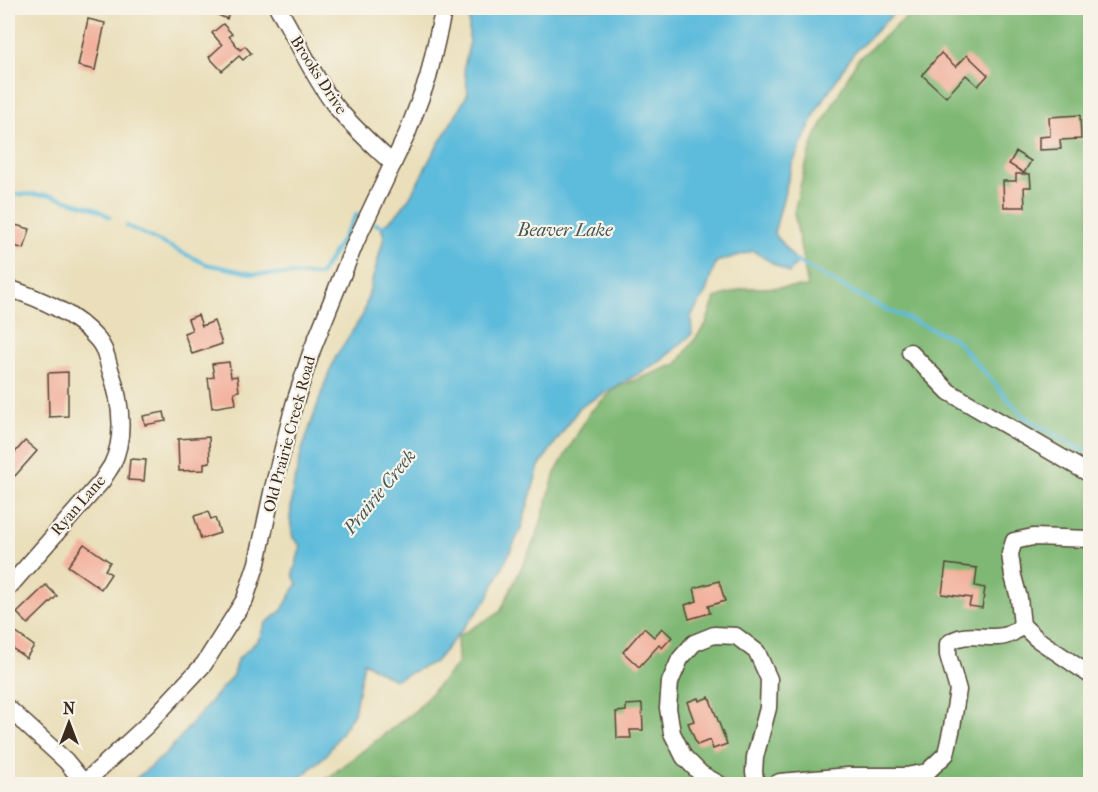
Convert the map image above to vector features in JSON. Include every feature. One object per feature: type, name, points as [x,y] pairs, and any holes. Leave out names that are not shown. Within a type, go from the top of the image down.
[{"type":"street","name":"Brooks Drive","points":[[278,8],[312,70],[334,103],[353,126],[393,164]]},
{"type":"street","name":"Old Prairie Creek Road","points":[[84,784],[147,725],[204,664],[245,599],[257,563],[294,405],[312,350],[356,241],[407,134],[428,78],[444,8]]},
{"type":"street","name":"Ryan Lane","points":[[8,288],[51,304],[69,314],[100,342],[115,380],[120,423],[118,445],[112,464],[102,480],[8,588]]},
{"type":"street","points":[[910,352],[949,392],[1090,474]]},
{"type":"street","points":[[1090,539],[1033,537],[1014,541],[1010,554],[1022,625],[1037,639],[1090,675]]},
{"type":"street","points":[[776,784],[812,778],[906,776],[927,772],[946,754],[958,690],[948,655],[948,644],[954,638],[1010,635],[1022,625]]},
{"type":"street","points":[[719,784],[701,774],[684,757],[672,734],[668,708],[670,682],[680,659],[694,643],[714,634],[736,636],[757,652],[769,679],[768,708],[755,757],[756,784]]},
{"type":"street","points":[[8,708],[66,761],[84,784]]},
{"type":"green space","points":[[917,8],[1090,8],[1090,784],[320,784],[417,709],[458,663],[457,637],[500,612],[537,535],[555,473],[590,412],[617,387],[677,364],[706,324],[715,298],[745,288],[808,287],[794,212],[815,137],[857,60]]},
{"type":"water","name":"Beaver Lake","points":[[475,8],[899,8],[853,54],[818,108],[792,165],[774,233],[797,262],[789,273],[753,251],[716,262],[705,294],[691,316],[692,334],[661,361],[580,407],[539,466],[521,529],[486,601],[435,662],[394,680],[364,662],[354,713],[327,754],[293,784],[129,784],[166,754],[233,675],[237,660],[259,639],[265,624],[282,610],[297,584],[293,574],[301,546],[293,538],[290,519],[293,487],[302,450],[336,356],[363,315],[384,237],[381,227],[390,221],[405,204],[468,93],[464,67],[469,45],[469,21]]},
{"type":"building","points":[[216,8],[231,8],[227,19],[214,13]]},
{"type":"building","points":[[88,19],[105,23],[95,70],[78,66]]},
{"type":"building","points":[[223,24],[232,34],[229,36],[240,50],[245,46],[251,53],[243,60],[239,56],[222,71],[209,57],[222,45],[212,33]]},
{"type":"building","points":[[941,53],[956,67],[967,55],[988,75],[978,86],[966,75],[946,97],[922,75]]},
{"type":"building","points":[[1080,115],[1081,139],[1060,140],[1061,149],[1039,150],[1039,137],[1050,136],[1049,117]]},
{"type":"building","points":[[1016,152],[1031,161],[1024,173],[1009,164]]},
{"type":"building","points":[[1016,174],[1030,174],[1031,187],[1024,187],[1025,207],[1004,207],[1003,181],[1016,181]]},
{"type":"building","points":[[8,223],[30,229],[24,249],[8,244]]},
{"type":"building","points":[[198,315],[202,326],[214,321],[222,344],[192,354],[184,333],[192,330],[188,319]]},
{"type":"building","points":[[229,362],[231,377],[237,376],[239,391],[234,392],[236,404],[212,408],[208,378],[214,377],[212,364]]},
{"type":"building","points":[[68,372],[68,416],[49,417],[48,373]]},
{"type":"building","points":[[164,412],[166,421],[145,425],[143,416]]},
{"type":"building","points":[[209,437],[210,462],[204,463],[204,470],[179,471],[178,439]]},
{"type":"building","points":[[25,441],[37,451],[15,476],[8,470],[8,455],[10,458]]},
{"type":"building","points":[[130,459],[146,460],[144,481],[128,480]]},
{"type":"building","points":[[208,512],[211,519],[215,518],[220,533],[201,539],[194,516]]},
{"type":"building","points":[[84,544],[110,562],[105,570],[111,574],[101,589],[68,566]]},
{"type":"building","points":[[946,564],[977,568],[975,586],[985,588],[982,608],[969,606],[971,598],[942,594]]},
{"type":"building","points":[[719,581],[725,601],[708,606],[710,613],[689,619],[685,605],[697,601],[694,588]]},
{"type":"building","points":[[46,585],[57,596],[28,624],[17,613]]},
{"type":"building","points":[[644,628],[654,637],[662,628],[672,637],[662,648],[659,645],[639,667],[623,652]]},
{"type":"building","points":[[15,632],[34,646],[26,658],[8,645]]},
{"type":"building","points":[[709,697],[727,744],[713,749],[710,740],[697,745],[688,723],[694,721],[687,702]]},
{"type":"building","points":[[642,704],[643,730],[630,730],[631,738],[617,738],[616,712],[626,711],[626,705]]},
{"type":"waterway","points":[[8,194],[50,195],[94,208],[110,217]]},
{"type":"waterway","points":[[127,226],[206,264],[254,274],[320,275],[358,215]]},
{"type":"waterway","points":[[375,224],[385,227]]},
{"type":"waterway","points":[[794,260],[881,307],[955,339],[1024,417],[1090,454]]},
{"type":"water label","name":"Prairie Creek","points":[[380,492]]}]
